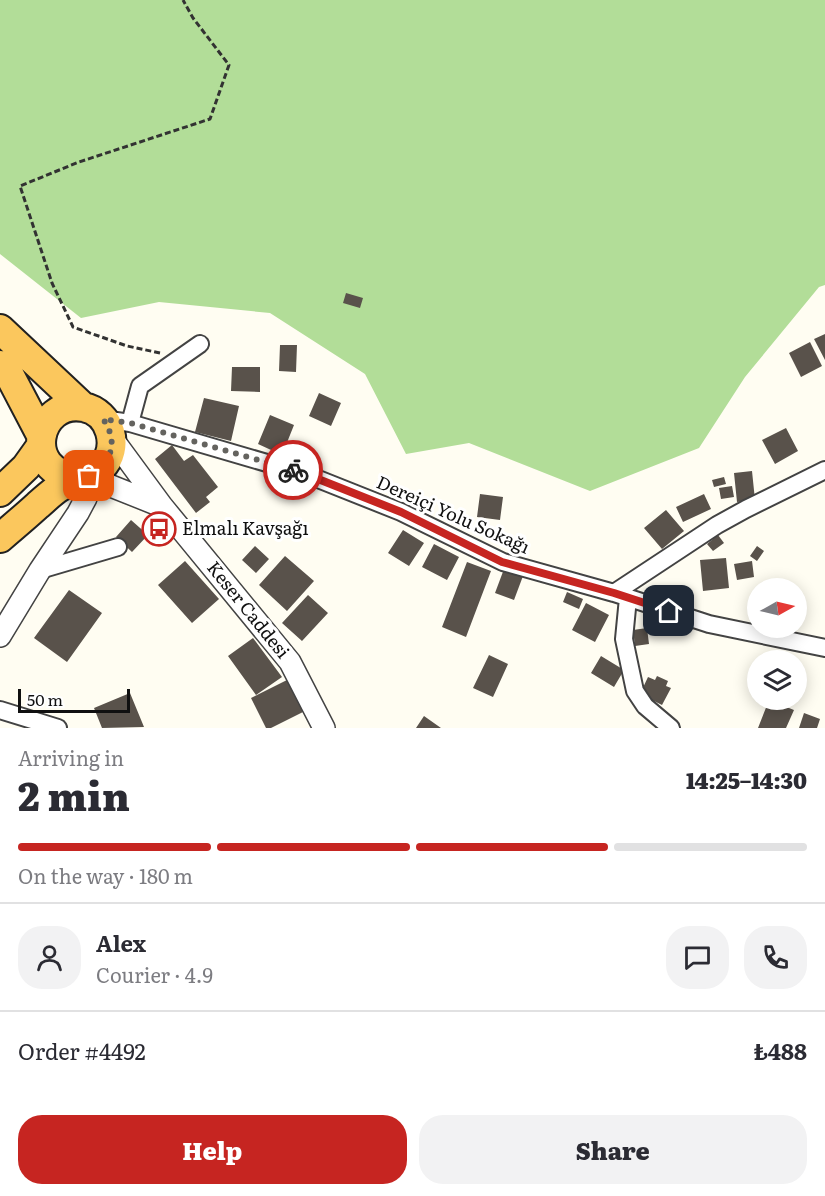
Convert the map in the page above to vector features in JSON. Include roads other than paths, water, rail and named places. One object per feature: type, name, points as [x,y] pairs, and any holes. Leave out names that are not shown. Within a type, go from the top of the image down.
[{"type":"highway","points":[[0,329],[107,422],[111,450],[107,461],[99,470],[58,488],[0,538]]},
{"type":"highway","points":[[0,364],[9,374],[41,441],[44,457],[50,466],[58,473],[68,477],[84,477]]},
{"type":"highway","points":[[0,492],[26,467],[41,441],[45,425],[52,416],[72,406],[107,422]]},
{"type":"street","points":[[162,506],[107,422],[140,386],[200,344]]},
{"type":"street","name":"Dereiçi Yolu Sokağı","points":[[107,422],[308,475],[401,512],[502,562],[621,595],[709,624],[825,648]]},
{"type":"street","points":[[671,728],[645,706],[635,692],[624,639],[621,595],[717,525],[825,470]]},
{"type":"street","points":[[0,636],[86,498],[84,477]]},
{"type":"street","name":"Keser Caddesi","points":[[84,477],[162,506],[290,662],[324,728]]},
{"type":"street","points":[[40,570],[118,548]]},
{"type":"street","points":[[0,710],[58,728]]},
{"type":"place","name":"Elmalı Kavşağı","points":[[159,529]]}]
